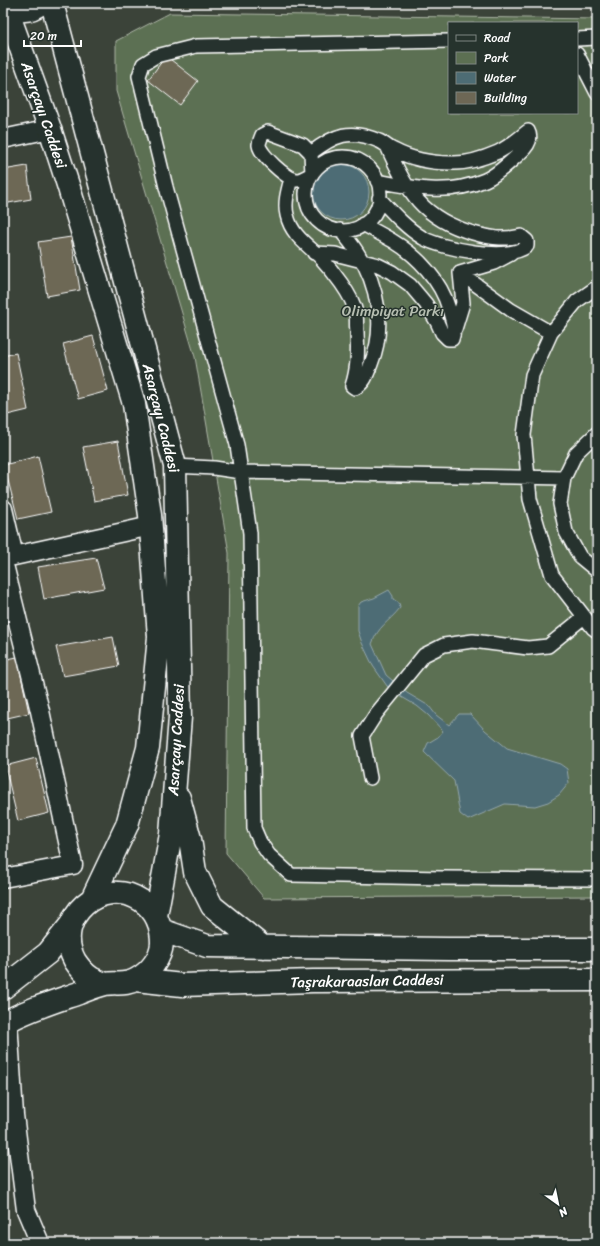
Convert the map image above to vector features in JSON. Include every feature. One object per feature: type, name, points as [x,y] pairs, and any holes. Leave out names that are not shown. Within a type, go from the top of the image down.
[{"type":"street","points":[[4,6],[22,11],[30,9],[41,3]]},
{"type":"street","name":"Asarçayı Caddesi","points":[[52,3],[175,466],[180,717],[171,834],[159,923]]},
{"type":"street","name":"Asarçayı Caddesi","points":[[4,6],[50,130],[69,188],[134,404],[151,526],[159,637],[148,748],[127,825],[92,899]]},
{"type":"street","points":[[578,39],[597,38]]},
{"type":"street","points":[[448,41],[196,46],[156,56],[143,64],[138,76],[168,194],[237,445],[250,533],[254,828],[260,842],[269,855],[291,875],[597,879]]},
{"type":"street","points":[[578,56],[597,93]]},
{"type":"street","points":[[3,139],[50,130]]},
{"type":"street","points":[[311,153],[338,135],[362,134],[408,156],[451,164],[472,161],[499,152],[528,131],[530,135],[530,141],[525,148],[501,170],[486,180],[461,187],[442,190],[377,181]]},
{"type":"street","points":[[268,132],[303,145],[311,153],[312,174],[298,180],[291,179],[273,164],[261,151],[259,144],[262,136],[268,132]]},
{"type":"street","points":[[379,198],[407,226],[423,238],[447,248],[483,253],[514,252],[523,250],[527,246],[527,241],[521,236],[492,239],[461,230],[438,218],[421,205],[407,186],[400,175],[387,146]]},
{"type":"street","points":[[344,157],[357,160],[368,166],[377,181],[380,189],[379,198],[374,213],[357,228],[334,230],[315,218],[309,208],[306,197],[307,186],[312,174],[320,165],[332,159],[344,157]]},
{"type":"street","points":[[291,179],[286,199],[286,215],[293,231],[330,270],[349,296],[356,313],[358,357],[356,374],[352,386],[354,388],[362,384],[374,357],[378,342],[378,309],[375,288],[358,252],[340,230]]},
{"type":"street","points":[[363,224],[404,248],[429,271],[448,304],[455,331]]},
{"type":"street","points":[[460,273],[494,263],[514,252]]},
{"type":"street","points":[[314,253],[335,254],[378,265],[392,272],[410,285],[426,304],[442,333],[448,339],[452,339],[463,303],[460,273]]},
{"type":"street","points":[[460,273],[511,310],[551,333]]},
{"type":"street","points":[[597,287],[577,301],[551,333],[532,375],[524,435],[530,499],[552,575],[584,617],[597,631]]},
{"type":"street","points":[[597,433],[576,453],[564,478],[560,504],[566,532],[580,557],[597,571]]},
{"type":"street","points":[[143,468],[175,466],[214,468],[241,472],[564,478]]},
{"type":"street","points":[[3,509],[7,558],[73,865],[3,878]]},
{"type":"street","points":[[7,558],[151,526]]},
{"type":"street","points":[[370,778],[362,736],[376,714],[424,655],[444,644],[473,641],[528,648],[548,646],[584,617]]},
{"type":"street","points":[[175,782],[190,839],[195,872],[212,906],[263,947]]},
{"type":"street","points":[[3,988],[48,954],[72,923],[80,909],[92,899],[106,893],[121,892],[135,896],[147,904],[159,923],[162,945],[157,960],[149,972],[136,980],[121,985],[105,984],[91,978],[79,968],[71,954],[69,938],[72,923]]},
{"type":"street","name":"Taşrakaraaslan Caddesi","points":[[159,923],[207,946],[448,949],[597,948]]},
{"type":"street","name":"Taşrakaraaslan Caddesi","points":[[136,980],[182,985],[313,982],[597,980]]},
{"type":"street","points":[[40,1243],[26,1210],[14,1115],[5,1022],[54,1001],[105,984]]},
{"type":"green space","name":"Olimpiyat Parkı","points":[[170,13],[597,19],[597,896],[264,898],[226,853],[229,553],[195,357],[116,91],[116,41]]},
{"type":"water","points":[[336,164],[346,164],[361,172],[367,181],[369,192],[367,203],[361,212],[346,220],[336,220],[325,215],[318,208],[313,197],[313,187],[318,176],[325,169]]},
{"type":"water","points":[[389,590],[393,596],[393,599],[399,603],[400,608],[377,633],[372,644],[386,675],[407,693],[429,706],[436,715],[449,725],[459,714],[470,714],[485,730],[507,748],[560,764],[567,769],[569,783],[559,795],[548,802],[535,806],[505,804],[468,820],[460,814],[454,781],[424,752],[428,743],[438,737],[443,731],[417,706],[387,686],[373,666],[358,631],[358,606],[361,602],[374,598]]},
{"type":"building","points":[[166,56],[198,81],[180,105],[148,80]]},
{"type":"building","points":[[27,166],[31,199],[3,204],[3,170]]},
{"type":"building","points":[[71,237],[80,290],[47,296],[38,242]]},
{"type":"building","points":[[93,336],[108,391],[78,399],[63,344]]},
{"type":"building","points":[[16,353],[28,410],[3,416],[3,356]]},
{"type":"building","points":[[118,441],[128,495],[94,501],[83,447]]},
{"type":"building","points":[[38,456],[51,512],[18,519],[4,465]]},
{"type":"building","points":[[96,558],[104,588],[44,599],[38,567]]},
{"type":"building","points":[[113,637],[119,666],[63,676],[56,647]]},
{"type":"building","points":[[17,657],[29,713],[3,719],[3,660]]},
{"type":"building","points":[[36,758],[49,813],[18,821],[5,766]]}]
